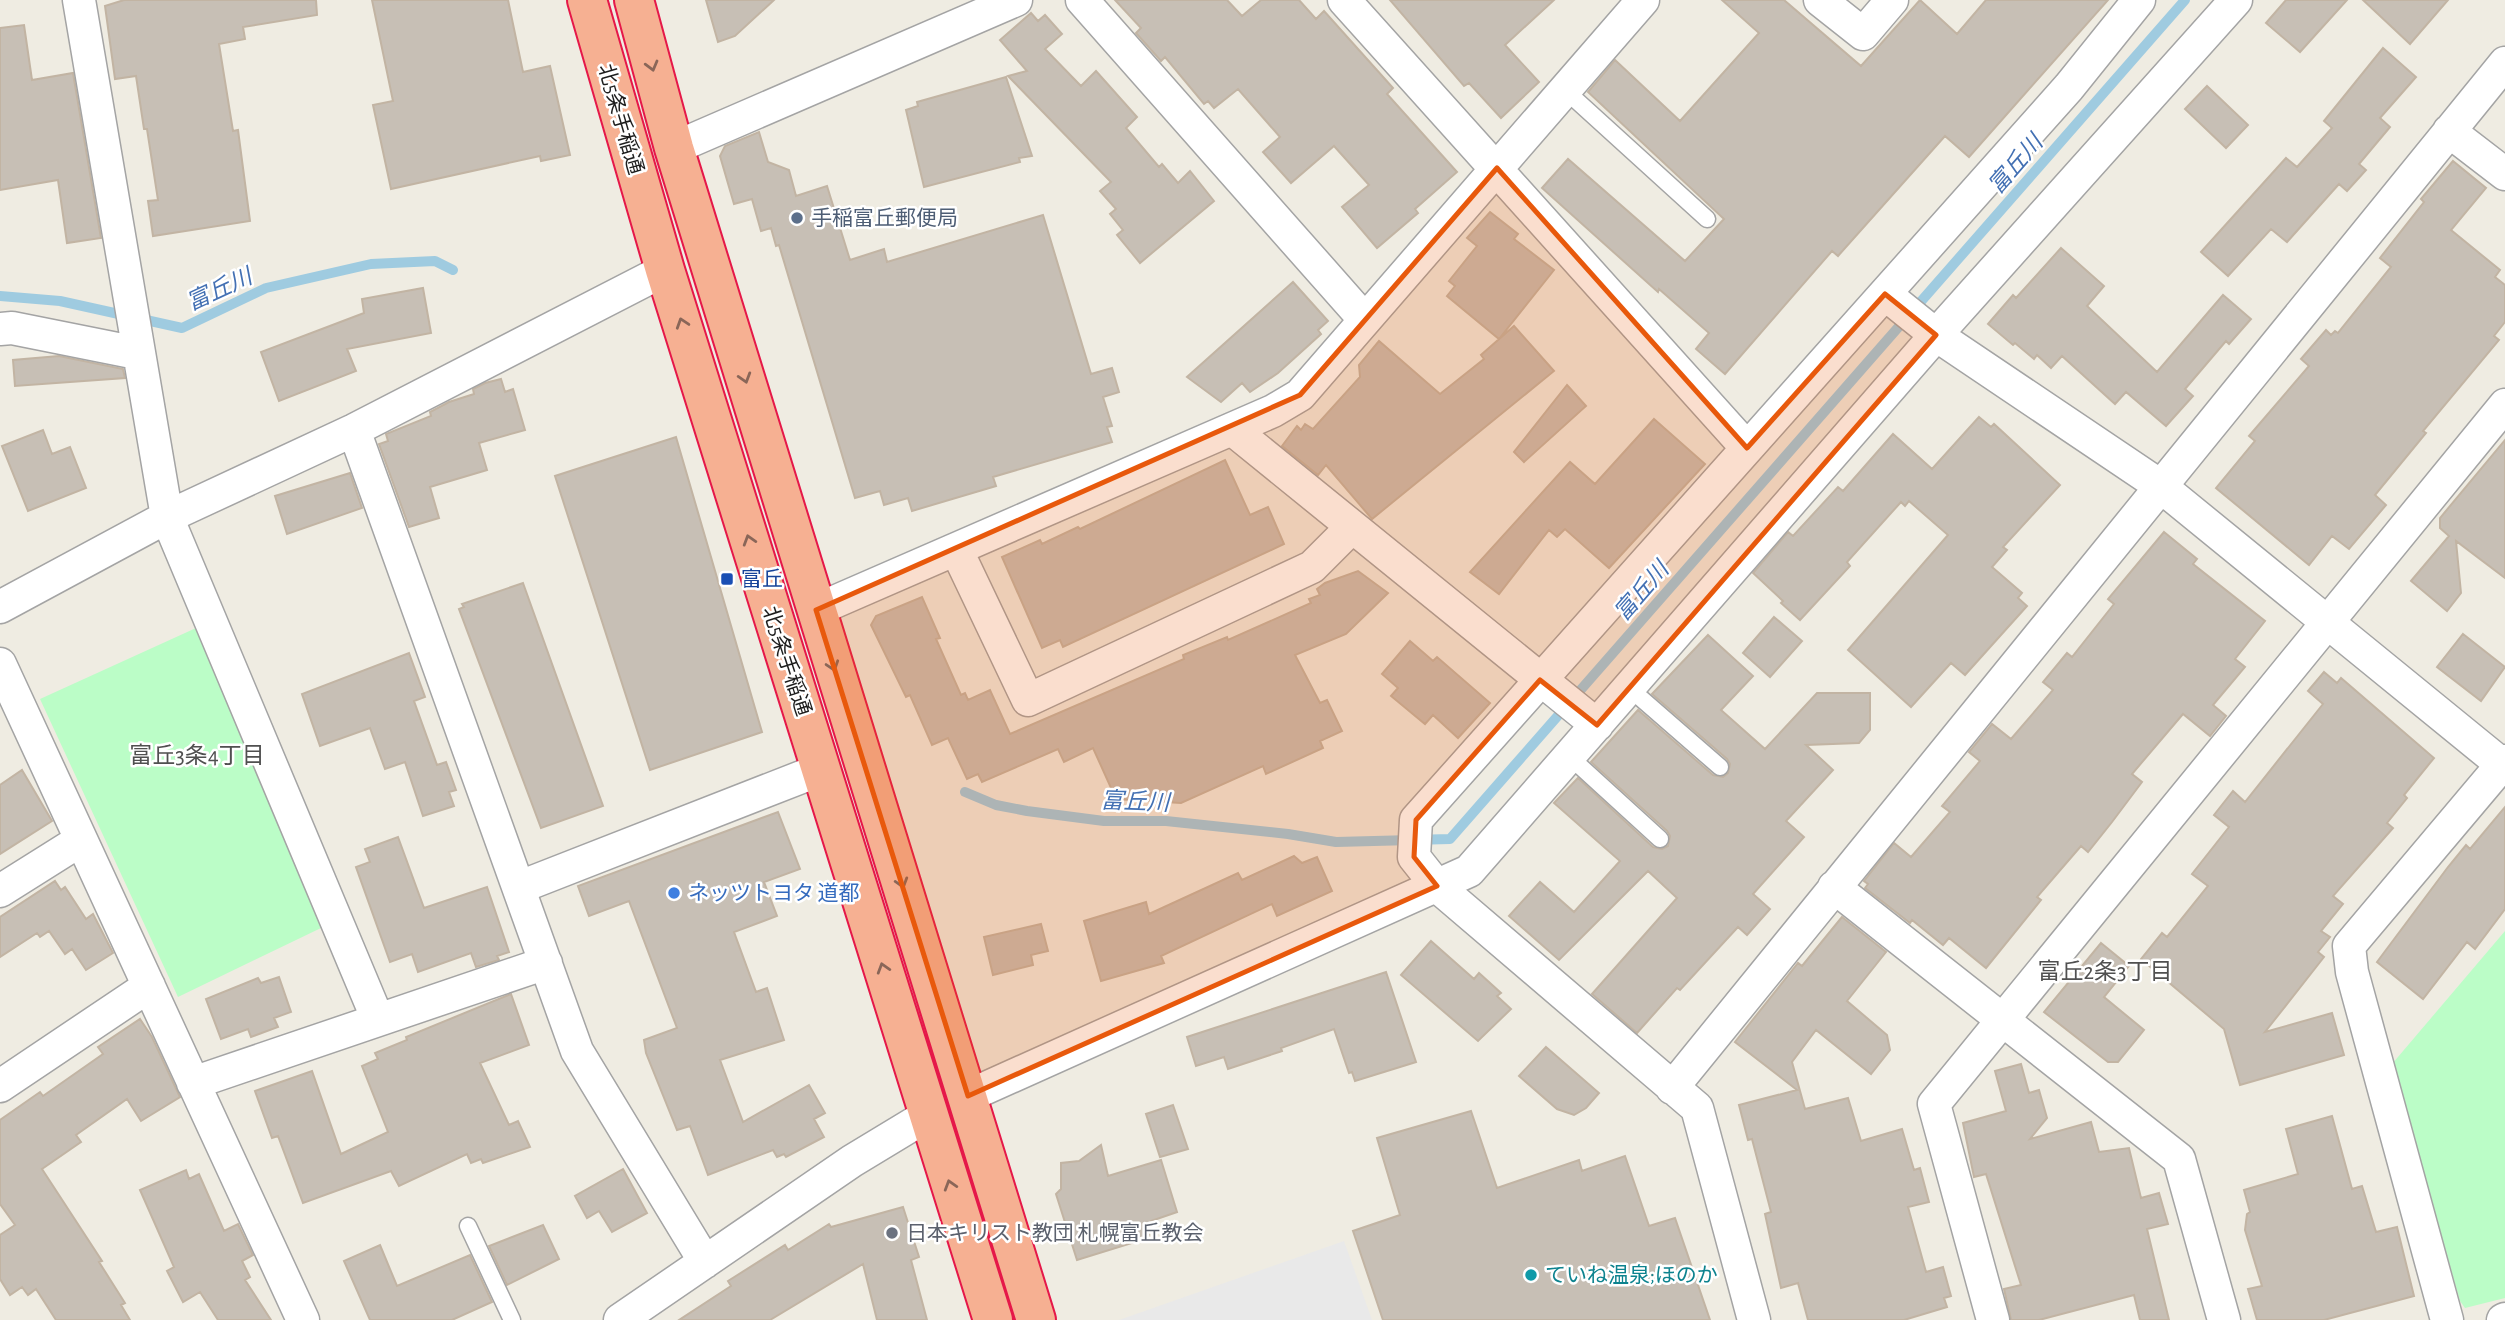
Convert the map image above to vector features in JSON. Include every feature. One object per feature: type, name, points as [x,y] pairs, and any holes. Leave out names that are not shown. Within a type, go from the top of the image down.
[{"type":"highway","name":"北5条手稲通","points":[[587,0],[665,270],[993,1320]]},
{"type":"highway","name":"北5条手稲通","points":[[634,0],[674,148],[1036,1320]]},
{"type":"street","points":[[79,0],[130,297],[136,348],[167,517],[378,1020]]},
{"type":"street","points":[[674,148],[1016,0]]},
{"type":"street","points":[[1082,0],[1365,320]]},
{"type":"street","points":[[1344,0],[1747,448]]},
{"type":"street","points":[[1820,0],[1863,34],[1892,0]]},
{"type":"street","points":[[1754,1320],[1697,1108],[1437,886],[1414,857],[1416,820],[1548,687],[1747,448],[1890,299],[2139,0]]},
{"type":"street","points":[[968,1096],[1469,871],[1569,756],[1591,720],[1628,687],[1932,331],[2236,0]]},
{"type":"street","points":[[816,610],[957,551],[1273,411],[1300,395],[1565,90],[1635,3]]},
{"type":"street","points":[[1672,1088],[2505,62]]},
{"type":"street","points":[[2449,131],[2505,174]]},
{"type":"street","points":[[0,607],[167,517],[354,430],[665,270]]},
{"type":"street","points":[[1890,299],[1932,331],[2160,485],[2504,764],[2349,946],[2353,972],[2447,1320]]},
{"type":"street","points":[[0,329],[12,328],[136,348]]},
{"type":"street","points":[[1993,1320],[1934,1104],[2505,405]]},
{"type":"street","points":[[1232,429],[1591,720]]},
{"type":"street","points":[[354,430],[578,1051],[705,1262]]},
{"type":"street","points":[[957,551],[1028,700],[1312,567],[1352,527]]},
{"type":"street","points":[[0,664],[303,1320]]},
{"type":"street","points":[[520,887],[822,769]]},
{"type":"street","points":[[0,891],[81,840]]},
{"type":"street","points":[[1834,887],[2179,1158],[2224,1320]]},
{"type":"street","points":[[193,1083],[546,963]]},
{"type":"street","points":[[0,1086],[149,986]]},
{"type":"street","points":[[620,1320],[852,1161],[928,1115]]},
{"type":"lane","points":[[1565,90],[1707,219]]},
{"type":"lane","points":[[1628,687],[1720,767]]},
{"type":"lane","points":[[1569,756],[1660,838]]},
{"type":"lane","points":[[468,1226],[512,1320]]},
{"type":"highlighted area","points":[[1497,168],[1747,448],[1885,294],[1936,335],[1597,725],[1540,680],[1416,820],[1414,857],[1437,886],[968,1096],[816,610],[1300,395]]},
{"type":"green space","points":[[196,628],[321,928],[178,997],[40,699]]},
{"type":"green space","points":[[2505,931],[2505,1298],[2465,1308],[2460,1301],[2392,1064]]},
{"type":"shaded area","points":[[1344,1241],[1372,1320],[1119,1320]]},
{"type":"building","points":[[124,0],[316,0],[317,15],[243,27],[245,39],[219,44],[233,131],[238,130],[250,221],[153,236],[148,201],[158,200],[136,76],[115,79],[105,6]]},
{"type":"building","points":[[372,0],[508,0],[523,72],[550,66],[570,155],[541,161],[540,156],[391,189],[373,105],[393,101]]},
{"type":"building","points":[[706,0],[774,0],[735,36],[718,42]]},
{"type":"building","points":[[1115,0],[1227,0],[1242,16],[1261,0],[1299,0],[1316,19],[1324,11],[1393,88],[1387,94],[1457,172],[1415,209],[1418,213],[1377,248],[1342,207],[1369,185],[1334,146],[1291,183],[1263,152],[1280,137],[1238,89],[1214,108],[1208,101],[1204,104],[1165,57],[1161,61],[1136,33],[1141,28]]},
{"type":"building","points":[[1390,0],[1554,0],[1505,45],[1539,82],[1501,118],[1469,83],[1464,86]]},
{"type":"building","points":[[1722,0],[1784,0],[1861,66],[1920,0],[1957,34],[1986,0],[2108,0],[1969,157],[1945,136],[1838,256],[1832,251],[1725,374],[1696,349],[1709,333],[1659,289],[1658,292],[1542,188],[1568,159],[1685,261],[1724,219],[1588,92],[1615,60],[1680,121],[1759,33]]},
{"type":"building","points":[[2286,0],[2347,0],[2300,52],[2266,23]]},
{"type":"building","points":[[2363,0],[2448,0],[2410,44]]},
{"type":"building","points":[[1031,13],[1038,21],[1045,15],[1062,34],[1045,49],[1081,86],[1096,71],[1137,117],[1126,128],[1159,167],[1162,164],[1178,183],[1190,171],[1214,201],[1140,263],[1117,235],[1123,230],[1110,214],[1116,209],[1100,191],[1111,182],[1008,76],[1027,71],[1000,40]]},
{"type":"building","points":[[24,25],[32,80],[73,73],[101,238],[67,243],[58,180],[0,190],[0,28]]},
{"type":"building","points":[[2383,48],[2416,77],[2380,118],[2390,127],[2359,164],[2366,170],[2347,191],[2339,184],[2287,242],[2271,229],[2228,276],[2201,252],[2286,158],[2297,167],[2332,128],[2324,121]]},
{"type":"building","points":[[1006,77],[1032,156],[1019,158],[1020,162],[924,187],[906,110],[918,106],[917,102]]},
{"type":"building","points":[[2207,86],[2248,125],[2226,148],[2185,109]]},
{"type":"building","points":[[759,132],[768,162],[789,170],[796,196],[827,186],[850,260],[884,249],[887,262],[1043,215],[1091,374],[1112,368],[1119,392],[1103,397],[1112,426],[1107,427],[1112,442],[993,477],[996,486],[912,511],[908,498],[884,505],[880,491],[855,498],[779,245],[776,246],[771,228],[761,231],[752,199],[734,204],[720,156],[725,146]]},
{"type":"building","points":[[2453,161],[2486,188],[2451,230],[2500,270],[2495,277],[2505,285],[2505,322],[2494,336],[2499,340],[2423,431],[2426,433],[2375,495],[2386,505],[2349,549],[2332,536],[2309,565],[2216,488],[2255,441],[2249,436],[2309,366],[2301,359],[2326,330],[2331,335],[2335,331],[2338,333],[2391,267],[2380,258],[2424,202],[2421,199]]},
{"type":"building","points":[[1490,212],[1518,234],[1514,239],[1554,270],[1499,339],[1447,296],[1455,286],[1449,281],[1477,246],[1467,238]]},
{"type":"building","points":[[2061,248],[2104,286],[2087,306],[2157,372],[2223,295],[2251,319],[2229,344],[2226,341],[2185,389],[2193,396],[2166,426],[2126,392],[2115,404],[2062,356],[2051,368],[2037,355],[2034,359],[2015,343],[2013,345],[1988,324],[2013,295],[2016,298]]},
{"type":"building","points":[[1293,282],[1328,321],[1318,330],[1321,334],[1278,373],[1250,392],[1242,383],[1221,402],[1187,377]]},
{"type":"building","points":[[423,288],[431,333],[347,349],[356,371],[279,401],[261,352],[364,313],[362,299]]},
{"type":"building","points":[[1514,326],[1554,371],[1372,519],[1326,465],[1318,475],[1282,446],[1297,426],[1301,430],[1305,424],[1313,429],[1360,377],[1359,365],[1379,341],[1440,394],[1484,359],[1481,355]]},
{"type":"building","points":[[59,356],[123,369],[125,378],[15,386],[13,360]]},
{"type":"building","points":[[501,379],[505,392],[513,389],[525,430],[479,443],[487,470],[430,487],[439,518],[409,527],[379,444],[388,441],[386,434],[431,416],[430,412],[449,402],[474,394],[473,389],[485,383]]},
{"type":"building","points":[[1567,385],[1586,406],[1524,462],[1514,452]]},
{"type":"building","points":[[1979,417],[1991,427],[1994,424],[2060,485],[2003,547],[2007,550],[1992,567],[2022,593],[2018,598],[2027,606],[1965,675],[1951,663],[1911,707],[1848,650],[1948,535],[1909,501],[1905,506],[1901,502],[1847,562],[1850,566],[1800,620],[1753,573],[1788,532],[1793,536],[1838,487],[1843,491],[1893,434],[1932,469]]},
{"type":"building","points":[[1654,419],[1705,464],[1609,568],[1565,529],[1557,537],[1549,530],[1499,594],[1470,572],[1570,462],[1595,484]]},
{"type":"building","points":[[43,430],[52,454],[70,447],[86,488],[28,511],[2,446]]},
{"type":"building","points":[[676,437],[762,732],[650,770],[555,476]]},
{"type":"building","points":[[2505,440],[2505,578],[2456,541],[2461,593],[2447,611],[2411,581],[2449,536],[2440,528],[2440,518]]},
{"type":"building","points":[[1225,460],[1250,515],[1268,507],[1284,544],[1063,647],[1060,640],[1042,648],[1002,557],[1040,540],[1042,544],[1078,527],[1080,529]]},
{"type":"building","points":[[350,473],[362,508],[287,534],[275,496]]},
{"type":"building","points":[[2164,532],[2197,559],[2193,564],[2265,621],[2235,659],[2245,667],[2213,705],[2226,716],[2210,736],[2183,714],[2132,774],[2142,782],[2112,822],[2088,852],[2081,846],[2037,897],[2041,900],[1986,968],[1949,938],[1943,945],[1912,920],[1910,923],[1865,888],[1868,884],[1864,881],[1894,843],[1911,857],[1950,812],[1942,806],[1980,761],[1969,752],[1992,724],[2011,739],[2053,690],[2043,682],[2067,653],[2072,657],[2114,604],[2108,599]]},
{"type":"building","points":[[1358,571],[1388,593],[1346,634],[1295,655],[1320,703],[1327,700],[1342,731],[1320,741],[1323,748],[1266,774],[1263,766],[1181,803],[1116,799],[1093,748],[1064,762],[1058,749],[982,782],[978,774],[967,779],[948,738],[932,745],[910,695],[906,697],[871,625],[876,616],[922,597],[940,638],[936,639],[961,695],[965,693],[968,700],[990,690],[1010,734],[1184,659],[1183,655],[1227,637],[1228,640],[1311,603],[1309,599],[1320,595],[1317,589],[1325,583]]},
{"type":"building","points":[[523,583],[603,806],[541,828],[459,609],[464,607],[462,604]]},
{"type":"building","points":[[1774,617],[1802,641],[1770,677],[1743,653]]},
{"type":"building","points":[[2463,634],[2505,667],[2481,701],[2437,667]]},
{"type":"building","points":[[1708,635],[1753,676],[1721,710],[1765,749],[1817,693],[1870,693],[1870,730],[1859,743],[1806,745],[1833,770],[1786,821],[1804,837],[1753,894],[1770,909],[1747,935],[1738,927],[1637,1033],[1592,994],[1677,898],[1648,871],[1559,960],[1509,916],[1540,882],[1574,912],[1620,861],[1554,803],[1578,778],[1653,847],[1662,849],[1668,846],[1670,836],[1667,831],[1591,762],[1638,710],[1713,775],[1723,777],[1728,773],[1730,764],[1727,759],[1652,694]]},
{"type":"building","points":[[1410,641],[1433,661],[1437,657],[1490,703],[1458,738],[1433,715],[1425,724],[1391,696],[1398,688],[1382,674]]},
{"type":"building","points":[[409,653],[425,697],[414,701],[437,765],[446,762],[456,790],[449,792],[454,806],[423,816],[405,762],[385,769],[370,728],[320,746],[302,694]]},
{"type":"building","points":[[2324,672],[2337,683],[2341,678],[2434,758],[2404,795],[2407,798],[2387,823],[2393,828],[2333,896],[2343,904],[2321,931],[2330,937],[2318,952],[2324,957],[2265,1032],[2332,1013],[2344,1055],[2240,1085],[2224,1029],[2141,959],[2162,933],[2167,937],[2208,886],[2192,874],[2229,827],[2214,815],[2233,791],[2245,802],[2323,704],[2308,691]]},
{"type":"building","points":[[22,770],[52,821],[0,854],[0,785]]},
{"type":"building","points":[[2505,807],[2505,909],[2475,949],[2467,942],[2423,999],[2377,962],[2466,845],[2470,849]]},
{"type":"building","points":[[778,812],[800,869],[764,882],[777,916],[734,932],[756,992],[767,988],[784,1040],[720,1060],[743,1122],[809,1085],[825,1113],[814,1119],[824,1137],[786,1157],[784,1154],[777,1157],[773,1150],[708,1175],[690,1126],[677,1130],[646,1053],[644,1040],[677,1028],[629,901],[589,916],[578,886]]},
{"type":"building","points":[[398,837],[424,908],[487,887],[509,952],[497,956],[499,960],[476,967],[471,953],[418,972],[412,954],[390,962],[356,867],[370,862],[365,849]]},
{"type":"building","points":[[1294,856],[1302,863],[1317,857],[1332,891],[1277,916],[1272,904],[1161,956],[1164,963],[1101,981],[1084,921],[1146,902],[1149,914],[1238,873],[1242,880]]},
{"type":"building","points":[[55,881],[61,890],[65,887],[86,919],[93,914],[113,953],[86,970],[72,949],[65,954],[49,931],[40,937],[37,933],[0,957],[0,917]]},
{"type":"building","points":[[1842,917],[1886,952],[1847,1001],[1887,1035],[1890,1050],[1871,1074],[1816,1030],[1792,1062],[1805,1109],[1848,1098],[1861,1141],[1902,1129],[1914,1170],[1920,1168],[1929,1202],[1908,1207],[1926,1272],[1943,1267],[1951,1296],[1944,1298],[1947,1307],[1904,1320],[1808,1320],[1798,1283],[1781,1288],[1765,1214],[1771,1212],[1752,1139],[1748,1140],[1739,1105],[1797,1090],[1735,1042],[1798,963],[1802,966]]},
{"type":"building","points":[[1041,924],[1048,951],[1031,955],[1033,965],[993,975],[984,937]]},
{"type":"building","points":[[1431,941],[1474,979],[1479,973],[1501,993],[1497,996],[1511,1009],[1478,1041],[1401,975]]},
{"type":"building","points":[[2101,943],[2129,966],[2104,997],[2144,1030],[2118,1062],[2108,1062],[2044,1012]]},
{"type":"building","points":[[1386,972],[1416,1062],[1355,1081],[1352,1072],[1349,1073],[1334,1029],[1281,1048],[1282,1051],[1228,1069],[1224,1057],[1196,1066],[1187,1037]]},
{"type":"building","points":[[279,977],[291,1012],[274,1018],[278,1027],[251,1037],[248,1029],[221,1039],[206,999],[258,978],[261,983]]},
{"type":"building","points":[[511,994],[529,1045],[480,1063],[509,1125],[518,1121],[530,1147],[483,1163],[481,1159],[471,1163],[467,1154],[399,1186],[391,1171],[303,1203],[278,1136],[272,1138],[255,1091],[312,1071],[341,1154],[388,1132],[362,1066],[378,1059],[375,1053],[407,1040],[406,1037]]},
{"type":"building","points":[[140,1019],[152,1037],[180,1097],[141,1121],[127,1099],[76,1135],[81,1142],[42,1169],[102,1261],[99,1262],[125,1303],[121,1305],[130,1320],[56,1320],[36,1289],[28,1295],[22,1287],[10,1295],[0,1279],[0,1235],[15,1225],[0,1204],[0,1120],[40,1092],[43,1096],[103,1054],[98,1047]]},
{"type":"building","points":[[1546,1047],[1599,1093],[1586,1108],[1574,1115],[1557,1109],[1519,1076]]},
{"type":"building","points":[[2021,1064],[2029,1093],[2039,1090],[2047,1118],[2030,1139],[2091,1122],[2099,1152],[2129,1148],[2141,1198],[2159,1193],[2168,1224],[2147,1229],[2169,1320],[2140,1320],[2134,1295],[2039,1320],[2011,1320],[2004,1289],[2021,1285],[1986,1174],[1974,1177],[1963,1123],[2006,1111],[1995,1071]]},
{"type":"building","points":[[1173,1105],[1188,1149],[1160,1157],[1146,1114]]},
{"type":"building","name":"ていね温泉;ほのか","points":[[1471,1111],[1497,1188],[1579,1160],[1582,1171],[1625,1156],[1649,1226],[1675,1218],[1710,1320],[1383,1320],[1353,1231],[1400,1215],[1377,1138]]},
{"type":"building","points":[[2332,1116],[2352,1189],[2362,1186],[2376,1232],[2397,1227],[2414,1296],[2324,1320],[2257,1320],[2248,1289],[2262,1286],[2245,1230],[2247,1214],[2250,1212],[2244,1190],[2298,1174],[2286,1129]]},
{"type":"building","points":[[1101,1145],[1108,1176],[1161,1160],[1177,1212],[1151,1221],[1148,1238],[1077,1260],[1056,1194],[1061,1189],[1061,1163],[1079,1161]]},
{"type":"building","points":[[623,1169],[647,1213],[612,1232],[599,1211],[587,1218],[575,1196]]},
{"type":"building","points":[[186,1170],[189,1179],[199,1174],[224,1231],[238,1224],[253,1255],[242,1261],[250,1277],[245,1280],[271,1320],[218,1320],[200,1292],[183,1302],[167,1271],[174,1267],[140,1190]]},
{"type":"building","points":[[903,1207],[919,1257],[911,1260],[927,1320],[877,1320],[863,1264],[770,1320],[679,1320],[731,1286],[728,1281],[785,1245],[788,1250],[829,1224],[831,1227]]},
{"type":"building","points":[[543,1225],[559,1259],[507,1285],[489,1246]]},
{"type":"building","points":[[380,1245],[397,1286],[470,1255],[492,1302],[452,1320],[370,1320],[344,1261]]},
{"type":"waterway","name":"富丘川","points":[[965,792],[996,805],[1104,821],[1166,821],[1336,842],[1450,839],[2185,0]]},
{"type":"waterway","name":"富丘川","points":[[0,296],[60,301],[182,328],[266,288],[371,264],[435,261],[453,270]]},
{"type":"place","name":"手稲富丘郵便局","points":[[797,218]]},
{"type":"place","name":"富丘","points":[[727,579]]},
{"type":"place","name":"ネッツトヨタ 道都","points":[[674,893]]},
{"type":"place","name":"日本キリスト教団 札幌富丘教会","points":[[892,1233]]},
{"type":"place","name":"ていね温泉;ほのか","points":[[1531,1275]]},
{"type":"district","name":"富丘3条4丁目","points":[[197,755]]},
{"type":"district","name":"富丘2条3丁目","points":[[2105,971]]}]
